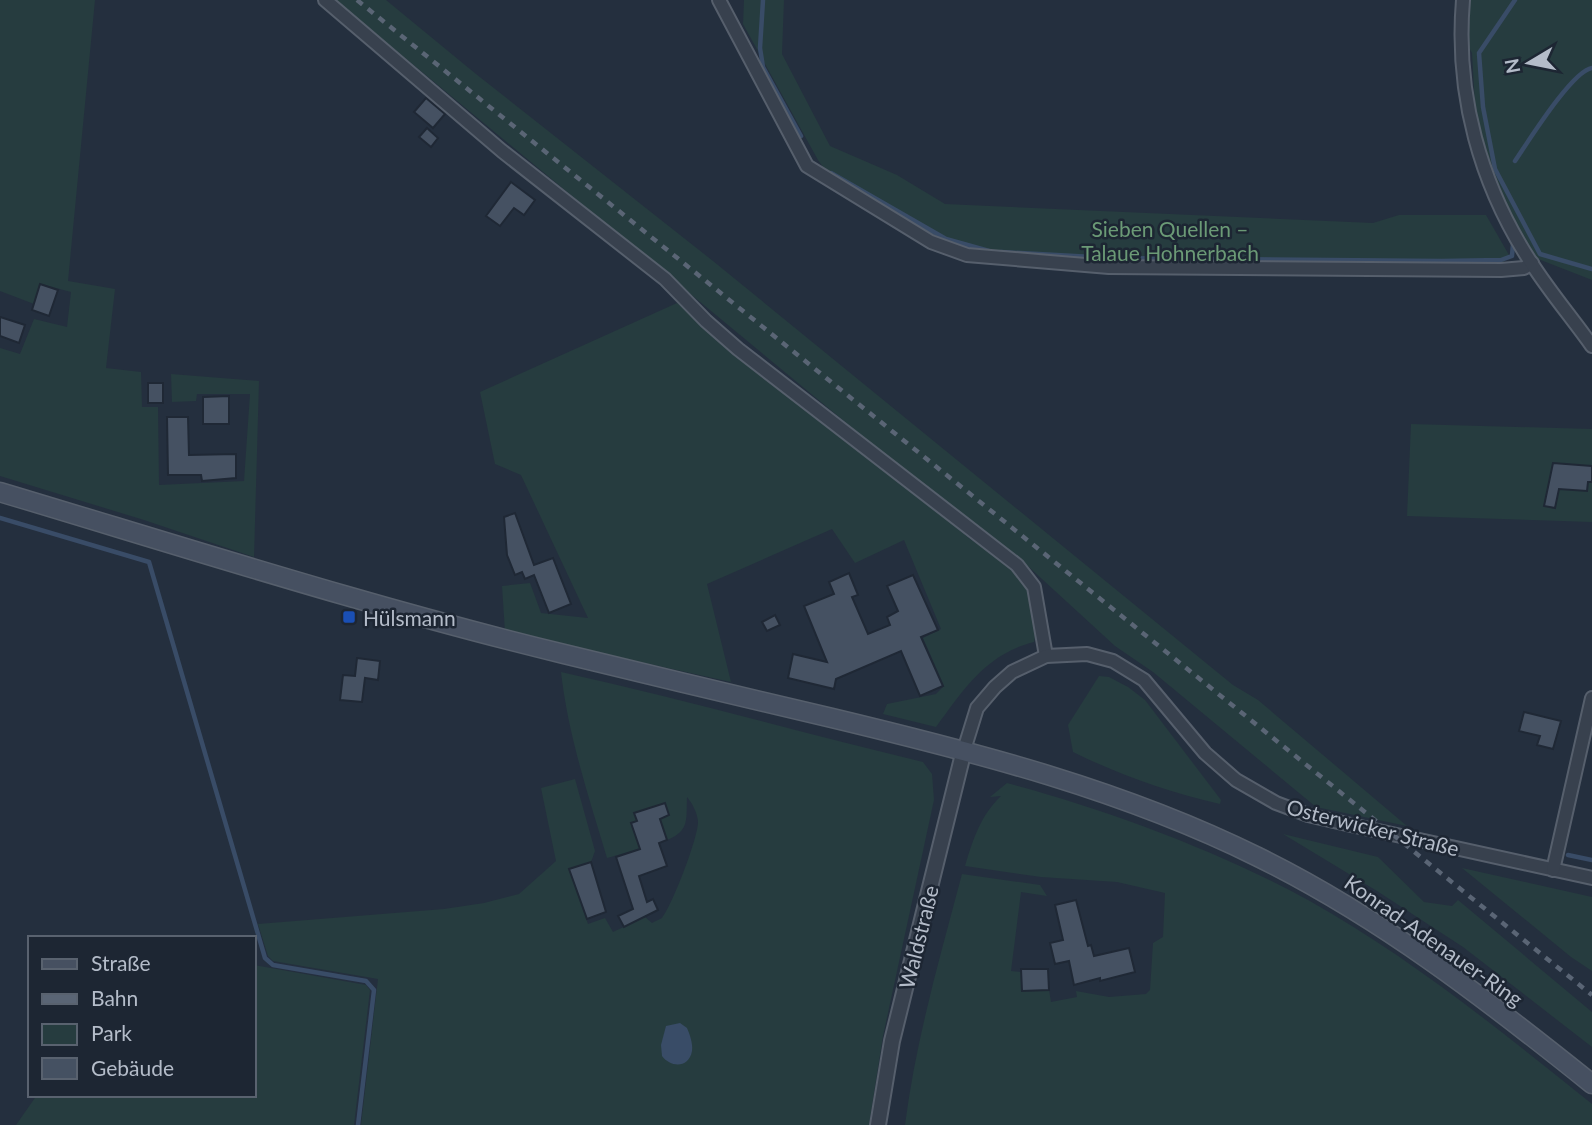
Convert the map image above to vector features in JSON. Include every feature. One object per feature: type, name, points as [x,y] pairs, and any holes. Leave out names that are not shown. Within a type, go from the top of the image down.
[{"type":"main road","name":"Konrad-Adenauer-Ring","points":[[0,492],[452,625],[964,750],[1049,774],[1176,820],[1315,886],[1400,938],[1483,998],[1592,1084]]},
{"type":"street","points":[[325,0],[502,151],[665,279],[706,321],[738,348],[1017,565],[1034,587],[1046,656]]},
{"type":"street","points":[[719,0],[807,166],[931,242],[967,255],[1109,267],[1501,270],[1524,268],[1532,263]]},
{"type":"street","points":[[1463,0],[1461,42],[1464,76],[1476,144],[1484,172],[1532,263],[1592,346]]},
{"type":"street","name":"Osterwicker Straße","points":[[964,750],[973,718],[995,687],[1021,666],[1046,656],[1087,654],[1113,661],[1135,673],[1155,691],[1205,753],[1221,767],[1253,791],[1292,809],[1351,825],[1592,878]]},
{"type":"street","points":[[1553,870],[1592,698]]},
{"type":"street","name":"Waldstraße","points":[[877,1125],[892,1041],[964,750]]},
{"type":"green space","points":[[0,0],[95,0],[68,281],[115,289],[106,368],[141,372],[142,407],[158,407],[159,485],[244,481],[250,394],[197,394],[196,401],[172,402],[171,374],[259,381],[254,557],[0,476],[0,348],[20,354],[34,319],[67,327],[71,292],[41,284],[34,304],[0,291]]},
{"type":"green space","points":[[335,0],[386,0],[713,261],[1233,685],[1258,700],[1407,826],[1316,807],[1153,672],[1115,646],[1018,557],[977,531]]},
{"type":"green space","name":"Sieben Quellen – Talaue Hohnerbach","points":[[744,0],[784,0],[782,54],[830,146],[897,175],[945,204],[1373,223],[1399,215],[1486,215],[1509,255],[1501,266],[1192,267],[986,257],[939,244],[836,185],[818,160],[743,24]]},
{"type":"green space","points":[[1464,0],[1592,0],[1592,280],[1533,257],[1489,180],[1475,106],[1472,53],[1461,34]]},
{"type":"green space","points":[[677,303],[871,455],[970,539],[1014,568],[1028,589],[1037,627],[1034,642],[1002,655],[989,664],[936,727],[883,714],[887,704],[936,694],[944,686],[923,638],[941,629],[904,540],[855,563],[832,529],[707,584],[731,682],[505,632],[502,586],[530,583],[541,613],[588,618],[521,475],[495,464],[480,392]]},
{"type":"green space","points":[[1411,424],[1592,429],[1592,522],[1407,516]]},
{"type":"green space","points":[[561,672],[923,762],[932,774],[934,800],[883,1036],[869,1125],[361,1125],[378,979],[273,961],[268,956],[258,924],[444,909],[519,894],[556,861],[541,788],[575,779],[595,851],[591,862],[569,870],[588,924],[605,918],[613,932],[645,917],[652,923],[662,918],[672,900],[690,855],[697,829],[697,814],[687,797],[683,828],[680,833],[667,840],[657,820],[669,815],[665,803],[635,813],[637,821],[631,823],[636,836],[647,847],[607,858],[574,743]]},
{"type":"green space","points":[[1099,676],[1109,677],[1145,700],[1221,800],[1220,804],[1145,782],[1073,752],[1068,725]]},
{"type":"green space","points":[[1007,783],[1083,805],[1199,848],[1274,882],[1346,922],[1419,970],[1592,1104],[1592,1125],[905,1125],[922,1030],[962,874],[1040,885],[1047,896],[1021,892],[1011,971],[1021,972],[1022,991],[1049,990],[1051,1002],[1077,997],[1076,991],[1109,997],[1146,994],[1150,990],[1153,943],[1163,937],[1165,893],[1117,882],[1041,877],[965,866],[982,820],[1001,796],[990,797]]},
{"type":"green space","points":[[1283,834],[1378,857],[1424,902],[1452,906],[1458,900],[1592,1012],[1592,1047],[1463,947]]},
{"type":"green space","points":[[1462,868],[1592,897],[1592,971],[1571,957]]},
{"type":"green space","points":[[256,965],[366,985],[370,990],[354,1125],[16,1125],[36,1097],[256,1097]]},
{"type":"water","points":[[680,1023],[687,1028],[692,1051],[687,1061],[675,1064],[662,1056],[661,1045],[666,1026]]},
{"type":"building","points":[[426,98],[445,114],[433,128],[414,112]]},
{"type":"building","points":[[427,128],[438,138],[431,147],[419,137]]},
{"type":"building","points":[[511,182],[535,200],[524,215],[514,208],[500,226],[486,216]]},
{"type":"building","points":[[40,284],[58,290],[49,316],[32,310]]},
{"type":"building","points":[[0,317],[25,325],[19,343],[0,336]]},
{"type":"building","points":[[148,383],[163,383],[163,403],[148,403]]},
{"type":"building","points":[[229,396],[229,424],[203,424],[203,397]]},
{"type":"building","points":[[167,417],[188,417],[189,455],[236,454],[236,478],[202,481],[201,475],[168,475]]},
{"type":"building","points":[[1553,463],[1592,466],[1592,482],[1588,482],[1587,491],[1559,489],[1555,508],[1544,506]]},
{"type":"building","points":[[515,513],[534,565],[553,558],[571,604],[549,613],[534,575],[525,579],[522,572],[515,575],[507,555],[504,517]]},
{"type":"building","points":[[849,573],[858,595],[852,597],[868,634],[890,625],[887,617],[898,611],[887,586],[913,575],[938,630],[921,637],[943,686],[920,696],[901,651],[836,679],[834,689],[788,678],[793,654],[827,662],[804,606],[834,594],[829,582]]},
{"type":"building","points":[[775,615],[780,625],[767,631],[762,622]]},
{"type":"building","points":[[357,658],[380,661],[378,680],[365,678],[362,702],[340,700],[343,675],[355,676]]},
{"type":"building","points":[[1524,712],[1561,721],[1553,749],[1537,745],[1540,736],[1519,731]]},
{"type":"building","points":[[665,803],[669,815],[660,819],[667,840],[659,843],[667,866],[639,876],[647,902],[653,899],[658,910],[624,927],[618,916],[633,909],[616,857],[640,849],[631,823],[637,821],[634,813]]},
{"type":"building","points":[[591,862],[606,912],[587,919],[569,869]]},
{"type":"building","points":[[1076,900],[1088,946],[1091,945],[1094,956],[1129,948],[1135,972],[1074,985],[1069,961],[1055,964],[1050,943],[1063,940],[1055,905]]},
{"type":"building","points":[[1021,969],[1048,969],[1049,990],[1022,991]]},
{"type":"waterway","points":[[763,0],[760,48],[763,67],[801,136]]},
{"type":"waterway","points":[[1515,0],[1479,53],[1483,107],[1495,169],[1540,254],[1592,269]]},
{"type":"waterway","points":[[1515,161],[1562,94],[1583,72],[1592,68]]},
{"type":"waterway","points":[[831,173],[946,239],[989,251]]},
{"type":"waterway","points":[[1001,252],[1111,258],[1442,261],[1501,260],[1512,256],[1513,244]]},
{"type":"waterway","points":[[0,518],[149,562],[265,958],[273,965],[366,981],[374,990],[358,1125]]},
{"type":"waterway","points":[[1568,855],[1592,860]]},
{"type":"railway","points":[[357,0],[1592,995]]},
{"type":"place","name":"Hülsmann","points":[[349,617]]}]
